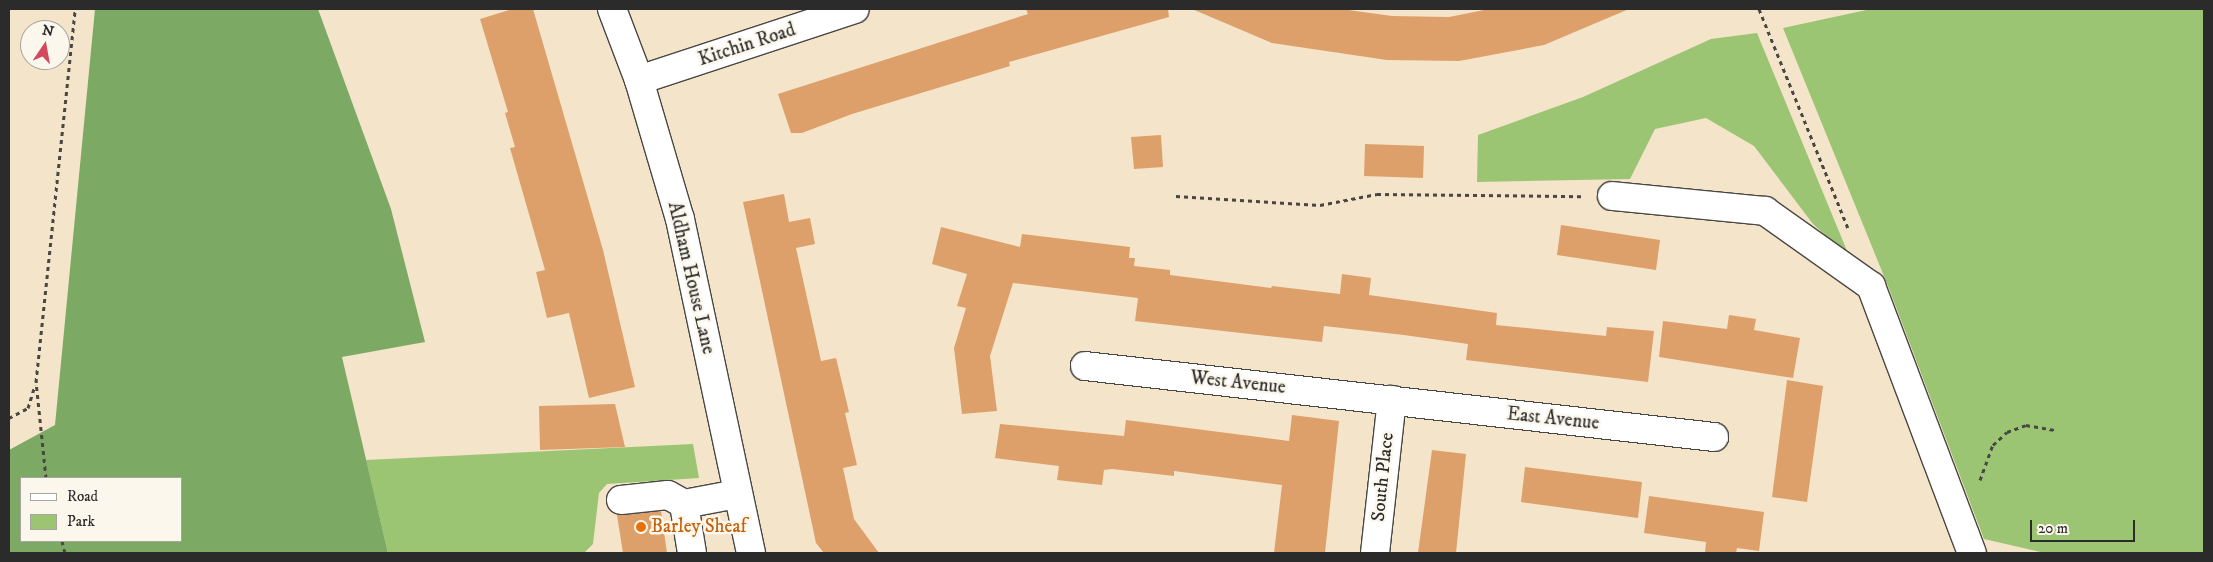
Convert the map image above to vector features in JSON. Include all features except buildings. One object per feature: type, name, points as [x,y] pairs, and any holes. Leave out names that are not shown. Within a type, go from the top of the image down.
[{"type":"street","name":"Aldham House Lane","points":[[612,9],[639,80],[680,219],[751,553]]},
{"type":"street","name":"Kitchin Road","points":[[639,80],[855,9]]},
{"type":"street","points":[[1612,196],[1765,212],[1871,286],[1972,553]]},
{"type":"street","name":"West Avenue","points":[[1085,366],[1392,400]]},
{"type":"street","name":"East Avenue","points":[[1392,400],[1714,437]]},
{"type":"street","name":"South Place","points":[[1375,553],[1392,400]]},
{"type":"street","points":[[621,500],[668,495],[684,504],[737,494]]},
{"type":"street","points":[[684,504],[692,553]]},
{"type":"path","points":[[9,418],[28,408],[36,382],[75,9]]},
{"type":"path","points":[[1759,9],[1849,231]]},
{"type":"path","points":[[1176,196],[1320,205],[1377,194],[1612,196]]},
{"type":"path","points":[[36,382],[46,477]]},
{"type":"path","points":[[1979,482],[1993,445],[2007,432],[2026,425],[2055,430]]},
{"type":"green space","points":[[95,9],[318,9],[391,209],[425,342],[342,357],[388,553],[9,553],[9,450],[55,425]]},
{"type":"green space","points":[[1871,9],[2204,9],[2204,553],[2045,553],[1984,539],[1888,286],[1783,28]]},
{"type":"green space","points":[[1757,33],[1850,258],[1813,224],[1754,146],[1706,118],[1655,129],[1630,179],[1477,182],[1478,135],[1583,97],[1711,39]]},
{"type":"green space","points":[[693,444],[699,478],[607,484],[599,493],[593,544],[584,553],[388,553],[366,460]]},
{"type":"place","name":"Barley Sheaf","points":[[641,527]]}]
